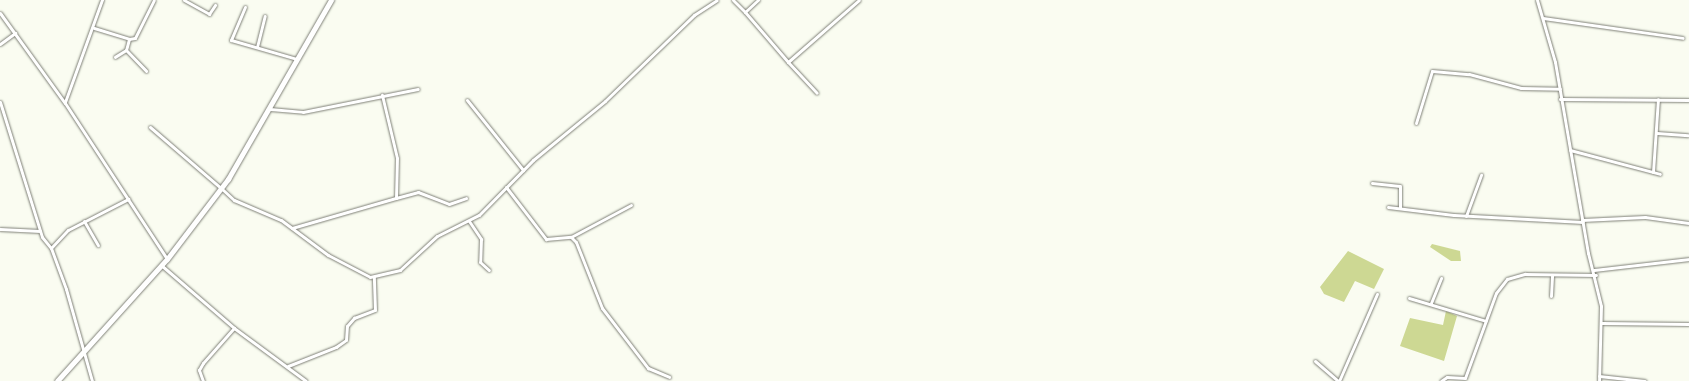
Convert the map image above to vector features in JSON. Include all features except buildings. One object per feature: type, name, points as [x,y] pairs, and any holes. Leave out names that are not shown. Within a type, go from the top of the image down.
[{"type":"street","points":[[65,103],[94,28],[102,0]]},
{"type":"street","points":[[94,28],[130,39],[135,38],[154,0]]},
{"type":"street","points":[[184,0],[209,14],[215,5]]},
{"type":"street","points":[[56,381],[167,259],[221,188],[270,109],[331,0]]},
{"type":"street","points":[[150,127],[234,200],[291,228],[328,255],[374,276],[400,270],[437,236],[469,221],[523,170],[605,100],[694,15],[717,0]]},
{"type":"street","points":[[733,0],[817,92]]},
{"type":"street","points":[[745,12],[758,0]]},
{"type":"street","points":[[788,62],[859,0]]},
{"type":"street","points":[[1537,0],[1560,89],[1560,99],[1582,221],[1596,275],[1602,323],[1599,381]]},
{"type":"street","points":[[245,7],[231,40],[297,60]]},
{"type":"street","points":[[0,13],[65,103],[167,259]]},
{"type":"street","points":[[257,47],[265,16]]},
{"type":"street","points":[[1543,18],[1566,18],[1683,38]]},
{"type":"street","points":[[0,44],[15,33]]},
{"type":"street","points":[[115,58],[126,50],[130,39]]},
{"type":"street","points":[[126,50],[146,71]]},
{"type":"street","points":[[1416,123],[1432,72],[1469,74],[1521,88],[1560,89]]},
{"type":"street","points":[[270,109],[303,112],[418,89]]},
{"type":"street","points":[[382,95],[397,158],[396,198]]},
{"type":"street","points":[[1560,99],[1689,100]]},
{"type":"street","points":[[467,100],[523,170]]},
{"type":"street","points":[[1653,172],[1658,100]]},
{"type":"street","points":[[0,102],[40,231],[51,248],[92,381]]},
{"type":"street","points":[[1657,134],[1688,135]]},
{"type":"street","points":[[1570,150],[1660,174]]},
{"type":"street","points":[[1466,216],[1480,175]]},
{"type":"street","points":[[1372,183],[1400,186],[1400,208]]},
{"type":"street","points":[[506,187],[546,239],[571,238],[631,205]]},
{"type":"street","points":[[291,228],[418,192],[449,204],[466,198]]},
{"type":"street","points":[[51,248],[68,230],[128,199]]},
{"type":"street","points":[[1388,207],[1466,216],[1582,221],[1644,218],[1689,223]]},
{"type":"street","points":[[84,221],[98,244]]},
{"type":"street","points":[[469,221],[481,239],[480,262],[489,270]]},
{"type":"street","points":[[0,229],[40,231]]},
{"type":"street","points":[[571,238],[602,308],[648,368],[669,377]]},
{"type":"street","points":[[1594,270],[1689,259]]},
{"type":"street","points":[[161,265],[234,328],[306,381]]},
{"type":"street","points":[[1441,381],[1447,377],[1465,378],[1496,293],[1507,279],[1525,274],[1596,275]]},
{"type":"street","points":[[1551,296],[1552,275]]},
{"type":"street","points":[[288,366],[346,340],[347,326],[354,318],[375,310],[374,276]]},
{"type":"street","points":[[1431,304],[1441,278]]},
{"type":"street","points":[[1315,361],[1339,381],[1377,294]]},
{"type":"street","points":[[1409,298],[1486,321]]},
{"type":"street","points":[[1602,323],[1689,324]]},
{"type":"street","points":[[203,381],[199,370],[203,363],[234,328]]},
{"type":"street","points":[[1599,376],[1645,381]]},
{"type":"green space","points":[[1432,244],[1460,251],[1461,261],[1451,261],[1430,247]]},
{"type":"green space","points":[[1348,251],[1384,269],[1374,289],[1355,281],[1344,302],[1324,294],[1320,287]]},
{"type":"green space","points":[[1446,311],[1457,316],[1444,361],[1400,346],[1410,318],[1443,325]]}]
